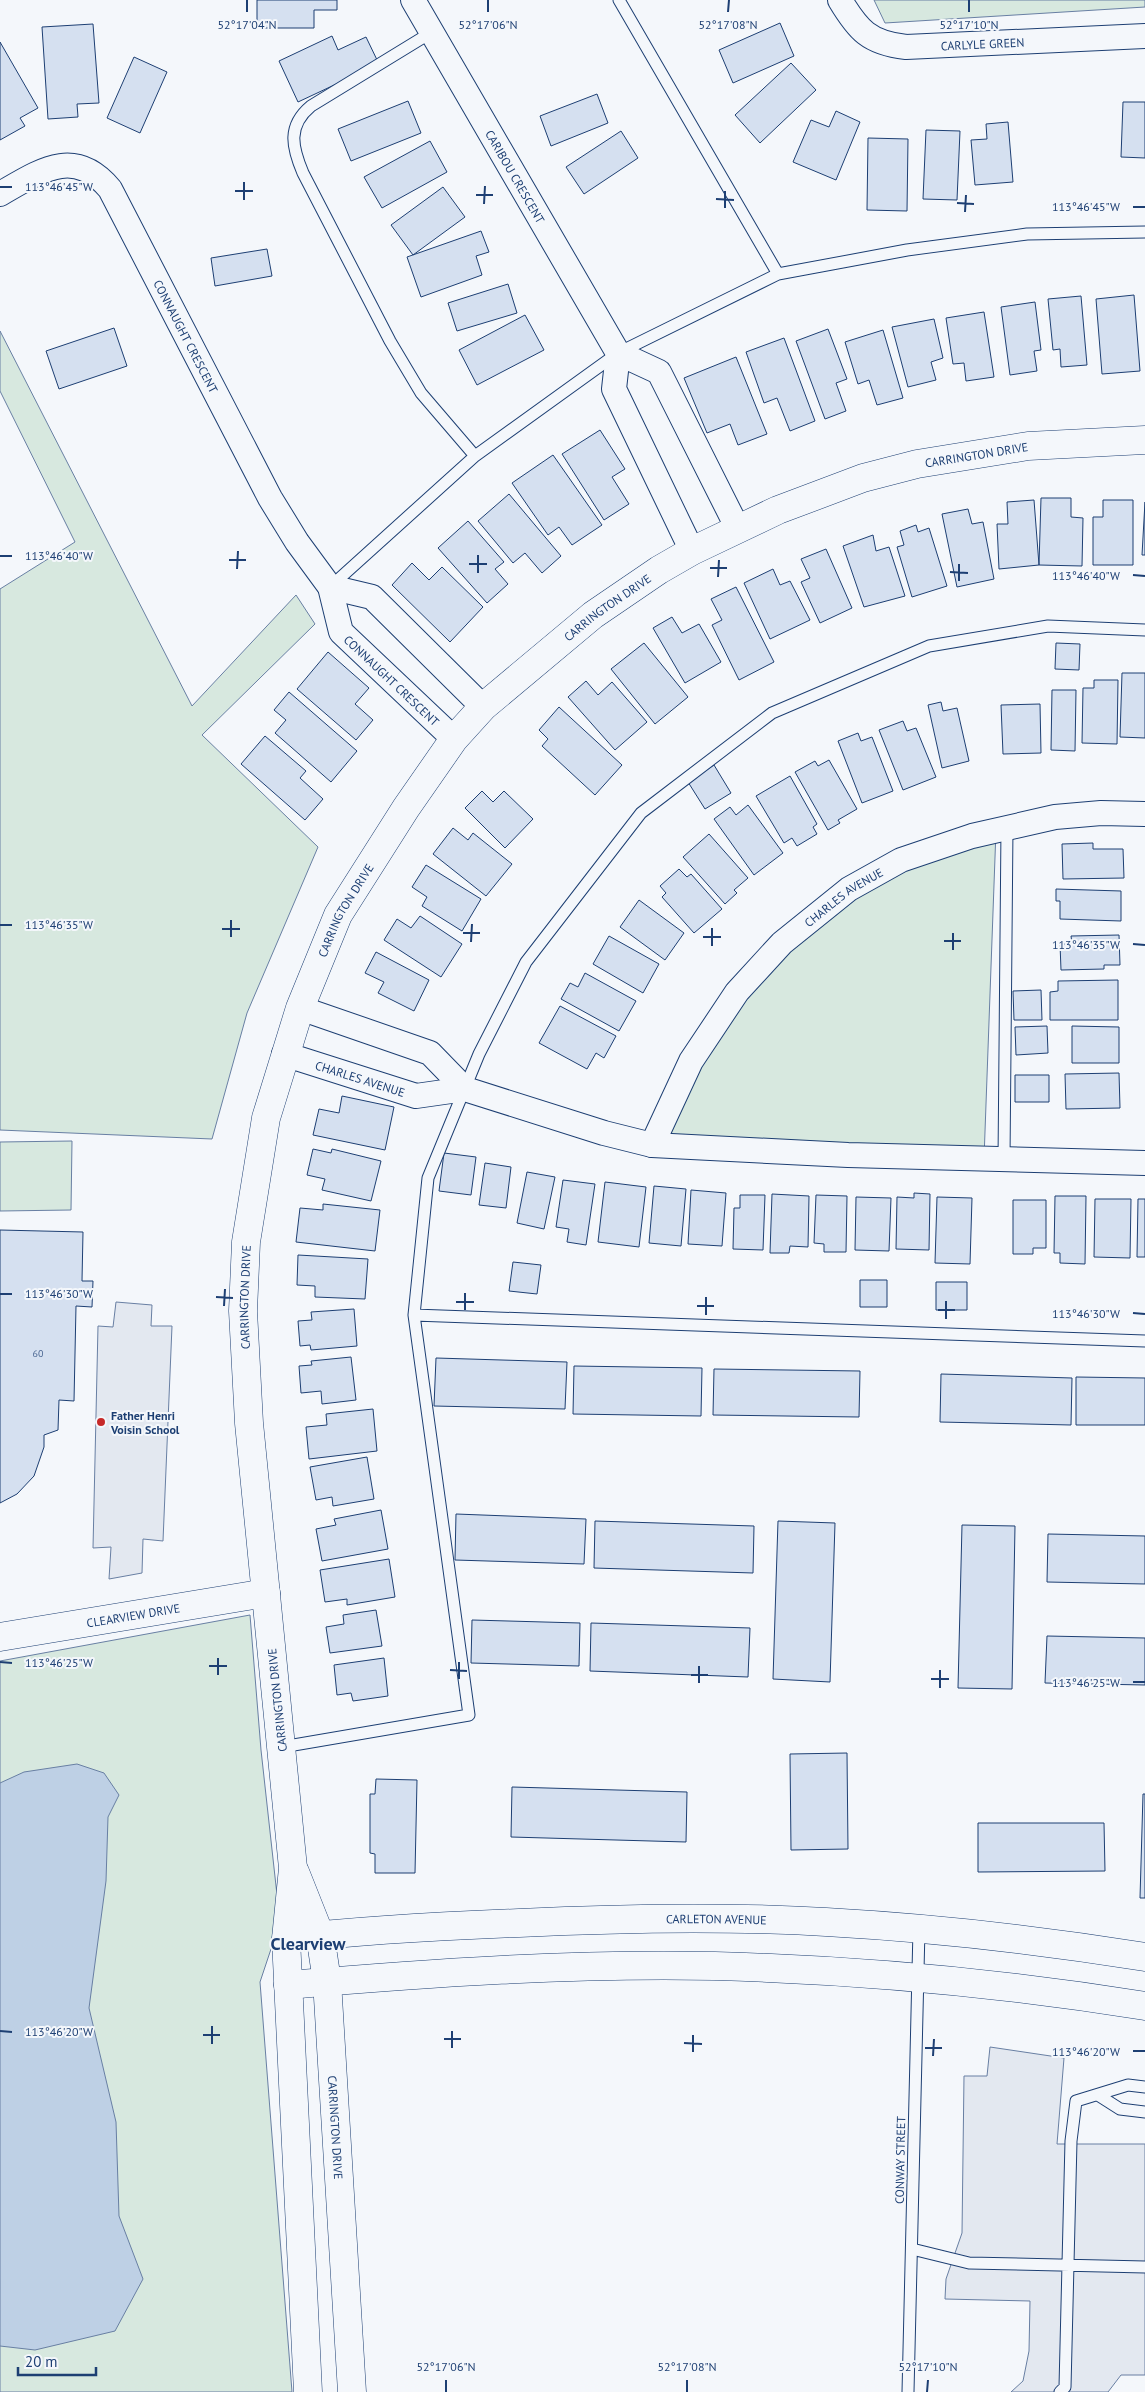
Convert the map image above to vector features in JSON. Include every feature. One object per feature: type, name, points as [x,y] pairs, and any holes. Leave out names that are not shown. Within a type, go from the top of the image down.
[{"type":"street","name":"CARIBOU CRESCENT","points":[[413,0],[618,353]]},
{"type":"street","name":"CARLYLE GREEN","points":[[840,0],[860,29],[868,37],[891,46],[906,47],[1145,36]]},
{"type":"street","name":"CONNAUGHT CRESCENT","points":[[0,194],[35,174],[55,167],[74,166],[93,173],[110,189],[270,498],[297,542],[330,588],[341,632],[454,739]]},
{"type":"street","points":[[692,551],[614,389],[618,353],[659,372],[738,529]]},
{"type":"street","name":"CARRINGTON DRIVE","points":[[308,2392],[286,1939],[293,1868],[249,1423],[243,1310],[247,1233],[266,1118],[284,1054],[300,1008],[338,915],[406,808],[454,739],[483,707],[593,615],[659,570],[692,551],[738,529],[822,492],[863,478],[917,464],[1028,446],[1145,440]]},
{"type":"street","points":[[330,588],[372,598],[483,707]]},
{"type":"street","name":"CHARLES AVENUE","points":[[652,1145],[691,1061],[737,992],[782,943],[849,890],[901,860],[972,836],[1007,827],[1055,817],[1101,813],[1145,814]]},
{"type":"street","name":"CHARLES AVENUE","points":[[300,1008],[430,1053],[465,1089]]},
{"type":"street","name":"CHARLES AVENUE","points":[[284,1054],[416,1096],[465,1089],[604,1133],[652,1145],[848,1155],[1145,1163]]},
{"type":"street","name":"CLEARVIEW DRIVE","points":[[0,1637],[266,1592]]},
{"type":"street","name":"CARRINGTON DRIVE","points":[[293,1868],[320,1935],[327,1981],[352,2392]]},
{"type":"street","name":"CARLETON AVENUE","points":[[286,1939],[320,1935],[548,1921],[696,1918],[826,1922],[918,1929],[1145,1957]]},
{"type":"street","points":[[288,1985],[469,1972],[607,1967],[714,1966],[917,1977],[1072,1994],[1145,2006]]},
{"type":"lane","points":[[619,0],[778,274]]},
{"type":"lane","points":[[432,32],[311,106],[300,115],[294,126],[294,143],[303,173],[390,342],[421,393],[475,456]]},
{"type":"lane","points":[[330,588],[475,456],[618,353],[778,274],[907,250],[1027,234],[1145,232]]},
{"type":"lane","points":[[282,1747],[469,1715],[414,1315],[428,1178],[478,1055],[526,962],[641,813],[772,712],[929,646],[1048,626],[1145,630]]},
{"type":"lane","points":[[1004,1160],[1007,827]]},
{"type":"lane","points":[[414,1315],[1145,1341]]},
{"type":"lane","name":"CONWAY STREET","points":[[908,2392],[918,1929]]},
{"type":"lane","points":[[1060,2392],[1065,2387],[1071,2141],[1076,2101],[1128,2085],[1145,2087]]},
{"type":"lane","points":[[1098,2095],[1120,2109],[1145,2112]]},
{"type":"lane","points":[[912,2249],[969,2263],[1145,2267]]},
{"type":"shaded area","points":[[874,0],[1145,0],[1145,7],[885,23]]},
{"type":"shaded area","points":[[0,331],[192,706],[296,595],[315,624],[202,735],[318,847],[247,1013],[212,1139],[0,1130],[0,589],[75,542],[0,391]]},
{"type":"shaded area","points":[[996,830],[984,1159],[652,1145],[737,992],[849,889]]},
{"type":"shaded area","points":[[72,1141],[71,1210],[0,1211],[0,1142]]},
{"type":"shaded area","points":[[116,1302],[152,1305],[151,1326],[172,1326],[163,1541],[143,1539],[142,1573],[109,1579],[111,1547],[93,1548],[98,1326],[113,1327]]},
{"type":"shaded area","points":[[250,1615],[261,1750],[280,1922],[260,1982],[292,2392],[0,2392],[0,1661]]},
{"type":"shaded area","points":[[990,2047],[1064,2058],[1057,2144],[1145,2144],[1145,2375],[1121,2375],[1108,2392],[1011,2392],[1023,2381],[1029,2351],[1030,2301],[945,2299],[946,2279],[962,2233],[964,2076],[987,2076]]},
{"type":"water","points":[[77,1764],[104,1773],[119,1795],[108,1817],[106,1881],[89,2008],[116,2122],[119,2216],[143,2279],[115,2331],[35,2350],[0,2346],[0,1783],[24,1772]]},
{"type":"building","points":[[257,0],[337,0],[337,10],[314,10],[314,28],[257,28]]},
{"type":"building","points":[[780,23],[794,56],[733,83],[719,50]]},
{"type":"building","points":[[93,24],[99,103],[77,104],[78,117],[48,119],[42,27]]},
{"type":"building","points":[[332,36],[338,50],[366,37],[379,64],[298,102],[279,61]]},
{"type":"building","points":[[0,42],[38,108],[20,118],[25,126],[0,140]]},
{"type":"building","points":[[134,57],[167,72],[140,133],[107,118]]},
{"type":"building","points":[[791,63],[816,90],[760,143],[735,115]]},
{"type":"building","points":[[597,94],[608,123],[551,146],[540,116]]},
{"type":"building","points":[[408,101],[421,133],[351,161],[338,129]]},
{"type":"building","points":[[1123,102],[1145,102],[1145,158],[1121,157]]},
{"type":"building","points":[[836,111],[860,122],[836,180],[793,162],[811,120],[829,127]]},
{"type":"building","points":[[1008,122],[1013,182],[975,185],[971,140],[987,139],[986,124]]},
{"type":"building","points":[[926,130],[960,131],[957,200],[923,199]]},
{"type":"building","points":[[621,131],[638,158],[584,194],[566,167]]},
{"type":"building","points":[[868,138],[908,139],[907,211],[867,210]]},
{"type":"building","points":[[430,141],[447,172],[382,208],[364,177]]},
{"type":"building","points":[[443,187],[465,217],[413,255],[391,225]]},
{"type":"building","points":[[481,231],[489,252],[476,256],[482,275],[421,297],[407,257]]},
{"type":"building","points":[[267,249],[272,276],[215,286],[211,258]]},
{"type":"building","points":[[508,284],[517,313],[457,331],[448,303]]},
{"type":"building","points":[[1134,295],[1140,371],[1102,374],[1096,299]]},
{"type":"building","points":[[1081,296],[1087,365],[1061,367],[1060,349],[1053,350],[1048,299]]},
{"type":"building","points":[[1035,302],[1041,350],[1034,351],[1037,371],[1010,375],[1001,307]]},
{"type":"building","points":[[984,312],[994,377],[966,381],[964,363],[953,364],[946,318]]},
{"type":"building","points":[[525,315],[544,350],[477,385],[459,350]]},
{"type":"building","points":[[934,319],[943,358],[931,362],[936,380],[908,387],[892,327]]},
{"type":"building","points":[[114,328],[127,366],[59,389],[46,351]]},
{"type":"building","points":[[828,329],[847,379],[836,383],[846,411],[825,419],[796,341]]},
{"type":"building","points":[[883,330],[903,398],[877,405],[869,380],[858,384],[845,342]]},
{"type":"building","points":[[784,338],[815,421],[790,431],[777,398],[764,403],[746,352]]},
{"type":"building","points":[[736,357],[767,434],[738,445],[730,424],[707,433],[684,378]]},
{"type":"building","points":[[600,430],[625,469],[612,477],[629,504],[604,520],[562,454]]},
{"type":"building","points":[[553,455],[602,525],[572,545],[559,527],[548,535],[512,483]]},
{"type":"building","points":[[509,494],[561,556],[542,573],[525,553],[513,563],[478,521]]},
{"type":"building","points":[[1041,498],[1071,498],[1071,517],[1083,518],[1082,566],[1039,565]]},
{"type":"building","points":[[1034,500],[1039,565],[999,569],[997,524],[1008,524],[1007,502]]},
{"type":"building","points":[[1103,500],[1133,500],[1133,565],[1093,565],[1093,517],[1103,517]]},
{"type":"building","points":[[1145,502],[1145,555],[1142,555]]},
{"type":"building","points":[[968,509],[972,524],[983,522],[994,579],[957,587],[942,514]]},
{"type":"building","points":[[468,521],[504,562],[495,569],[508,584],[487,603],[438,548]]},
{"type":"building","points":[[916,525],[918,532],[929,528],[947,586],[912,597],[897,547],[904,545],[900,531]]},
{"type":"building","points":[[873,535],[876,551],[889,547],[905,596],[864,607],[843,546]]},
{"type":"building","points":[[826,549],[852,608],[820,623],[801,582],[810,578],[801,559]]},
{"type":"building","points":[[412,563],[429,580],[442,567],[483,607],[450,642],[392,585]]},
{"type":"building","points":[[773,569],[780,585],[790,581],[810,620],[770,639],[744,583]]},
{"type":"building","points":[[736,587],[774,662],[739,680],[712,625],[722,620],[711,599]]},
{"type":"building","points":[[672,617],[682,633],[699,624],[721,662],[685,683],[653,628]]},
{"type":"building","points":[[644,643],[688,697],[655,724],[611,669]]},
{"type":"building","points":[[1056,643],[1080,644],[1079,670],[1055,669]]},
{"type":"building","points":[[328,652],[369,688],[355,704],[373,720],[356,740],[297,689]]},
{"type":"building","points":[[1122,673],[1145,673],[1145,738],[1120,737]]},
{"type":"building","points":[[1094,680],[1118,680],[1117,744],[1082,743],[1083,688],[1094,688]]},
{"type":"building","points":[[586,681],[598,695],[612,682],[647,722],[615,750],[568,697]]},
{"type":"building","points":[[1052,690],[1076,690],[1075,751],[1051,750]]},
{"type":"building","points":[[289,692],[357,751],[331,782],[275,733],[286,720],[274,710]]},
{"type":"building","points":[[941,702],[943,711],[957,708],[969,761],[942,768],[928,705]]},
{"type":"building","points":[[1040,704],[1041,753],[1003,754],[1001,705]]},
{"type":"building","points":[[559,707],[622,765],[595,795],[542,746],[548,739],[539,730]]},
{"type":"building","points":[[903,721],[907,731],[916,728],[936,777],[903,790],[879,730]]},
{"type":"building","points":[[858,733],[861,741],[872,737],[893,791],[862,803],[838,741]]},
{"type":"building","points":[[265,736],[306,771],[300,778],[323,799],[305,820],[241,764]]},
{"type":"building","points":[[829,760],[857,809],[838,820],[840,823],[828,830],[795,772],[815,761],[818,766]]},
{"type":"building","points":[[714,765],[731,793],[705,809],[688,782]]},
{"type":"building","points":[[790,776],[817,824],[813,827],[817,834],[797,846],[792,838],[784,843],[756,796]]},
{"type":"building","points":[[482,791],[493,802],[504,791],[533,819],[505,848],[465,808]]},
{"type":"building","points":[[748,805],[783,853],[754,875],[714,819],[730,807],[736,815]]},
{"type":"building","points":[[453,828],[468,840],[473,833],[512,864],[486,896],[433,854]]},
{"type":"building","points":[[709,834],[748,878],[734,890],[737,893],[725,904],[683,857]]},
{"type":"building","points":[[1093,843],[1093,849],[1123,849],[1124,878],[1063,879],[1062,844]]},
{"type":"building","points":[[426,865],[481,899],[462,931],[422,906],[427,897],[412,887]]},
{"type":"building","points":[[679,869],[687,877],[691,874],[722,909],[694,933],[662,897],[666,893],[660,886]]},
{"type":"building","points":[[1056,889],[1121,891],[1121,921],[1060,919],[1060,901],[1056,901]]},
{"type":"building","points":[[639,900],[684,933],[665,960],[620,927]]},
{"type":"building","points":[[420,916],[462,944],[441,977],[384,940],[397,919],[411,928]]},
{"type":"building","points":[[1119,935],[1120,965],[1104,965],[1104,969],[1061,970],[1060,944],[1072,944],[1071,936]]},
{"type":"building","points":[[609,936],[659,964],[643,993],[593,964]]},
{"type":"building","points":[[376,952],[429,980],[414,1011],[378,993],[384,982],[365,973]]},
{"type":"building","points":[[585,973],[636,1001],[619,1031],[561,999],[570,983],[578,987]]},
{"type":"building","points":[[1118,980],[1118,1020],[1050,1020],[1050,992],[1058,991],[1058,981]]},
{"type":"building","points":[[1041,990],[1042,1020],[1014,1020],[1013,991]]},
{"type":"building","points":[[560,1006],[616,1036],[604,1058],[596,1053],[587,1069],[539,1043]]},
{"type":"building","points":[[1047,1026],[1048,1053],[1016,1055],[1015,1027]]},
{"type":"building","points":[[1072,1026],[1119,1027],[1119,1063],[1072,1063]]},
{"type":"building","points":[[1119,1073],[1120,1108],[1066,1109],[1065,1074]]},
{"type":"building","points":[[1015,1075],[1049,1075],[1049,1102],[1015,1102]]},
{"type":"building","points":[[342,1096],[394,1107],[385,1150],[313,1135],[319,1109],[339,1113]]},
{"type":"building","points":[[313,1149],[331,1153],[332,1149],[381,1161],[371,1201],[322,1190],[325,1179],[307,1175]]},
{"type":"building","points":[[444,1153],[476,1157],[471,1195],[439,1191]]},
{"type":"building","points":[[485,1163],[511,1167],[506,1208],[479,1205]]},
{"type":"building","points":[[527,1172],[555,1177],[544,1229],[517,1223]]},
{"type":"building","points":[[563,1180],[595,1184],[586,1245],[567,1242],[569,1229],[556,1227]]},
{"type":"building","points":[[605,1182],[646,1187],[639,1247],[598,1242]]},
{"type":"building","points":[[654,1186],[686,1189],[681,1246],[649,1243]]},
{"type":"building","points":[[691,1190],[726,1193],[722,1246],[688,1244]]},
{"type":"building","points":[[914,1193],[930,1194],[929,1250],[896,1249],[897,1197],[914,1198]]},
{"type":"building","points":[[772,1194],[809,1196],[808,1247],[790,1246],[789,1253],[770,1253]]},
{"type":"building","points":[[740,1195],[765,1195],[763,1250],[733,1249],[734,1208],[740,1208]]},
{"type":"building","points":[[816,1195],[847,1196],[846,1252],[824,1252],[824,1244],[814,1243]]},
{"type":"building","points":[[1055,1196],[1086,1196],[1085,1264],[1060,1263],[1060,1253],[1054,1253]]},
{"type":"building","points":[[856,1197],[891,1198],[889,1251],[855,1250]]},
{"type":"building","points":[[937,1197],[972,1198],[970,1264],[935,1263]]},
{"type":"building","points":[[1095,1199],[1131,1199],[1130,1258],[1094,1257]]},
{"type":"building","points":[[1138,1199],[1145,1199],[1145,1257],[1137,1257]]},
{"type":"building","points":[[1013,1200],[1046,1200],[1046,1248],[1033,1248],[1033,1254],[1013,1254]]},
{"type":"building","points":[[323,1204],[380,1210],[375,1251],[296,1242],[300,1208],[323,1210]]},
{"type":"building","points":[[0,1230],[83,1232],[82,1281],[93,1281],[92,1307],[76,1306],[74,1401],[59,1400],[58,1430],[44,1435],[44,1447],[34,1476],[17,1494],[0,1503]]},
{"type":"building","points":[[298,1255],[368,1259],[365,1299],[315,1297],[315,1286],[297,1285]]},
{"type":"building","points":[[513,1262],[541,1265],[537,1294],[509,1291]]},
{"type":"building","points":[[860,1280],[887,1280],[887,1307],[860,1307]]},
{"type":"building","points":[[936,1282],[967,1282],[967,1310],[936,1310]]},
{"type":"building","points":[[354,1309],[357,1346],[311,1350],[310,1345],[300,1346],[298,1321],[312,1320],[311,1312]]},
{"type":"building","points":[[351,1357],[356,1400],[322,1404],[321,1391],[301,1393],[299,1366],[312,1365],[311,1361]]},
{"type":"building","points":[[436,1358],[567,1362],[565,1409],[434,1406]]},
{"type":"building","points":[[574,1366],[702,1368],[701,1416],[573,1414]]},
{"type":"building","points":[[714,1369],[860,1371],[859,1417],[713,1415]]},
{"type":"building","points":[[941,1374],[1072,1378],[1071,1425],[940,1422]]},
{"type":"building","points":[[1076,1377],[1145,1378],[1145,1425],[1076,1425]]},
{"type":"building","points":[[373,1409],[377,1451],[309,1459],[306,1427],[327,1425],[326,1414]]},
{"type":"building","points":[[367,1457],[374,1499],[333,1506],[332,1497],[316,1500],[310,1467]]},
{"type":"building","points":[[381,1510],[388,1549],[322,1561],[316,1529],[336,1525],[334,1519]]},
{"type":"building","points":[[456,1514],[586,1519],[584,1564],[455,1560]]},
{"type":"building","points":[[595,1521],[754,1526],[753,1573],[594,1568]]},
{"type":"building","points":[[778,1521],[835,1523],[830,1682],[773,1679]]},
{"type":"building","points":[[962,1525],[1015,1526],[1012,1689],[958,1688]]},
{"type":"building","points":[[1048,1534],[1145,1536],[1145,1584],[1047,1582]]},
{"type":"building","points":[[389,1559],[395,1597],[347,1605],[347,1599],[325,1602],[320,1570]]},
{"type":"building","points":[[376,1610],[382,1646],[330,1653],[326,1627],[344,1624],[343,1615]]},
{"type":"building","points":[[472,1620],[580,1623],[579,1666],[471,1663]]},
{"type":"building","points":[[591,1623],[750,1628],[748,1677],[590,1671]]},
{"type":"building","points":[[1047,1636],[1145,1638],[1145,1685],[1045,1683]]},
{"type":"building","points":[[384,1658],[388,1696],[353,1701],[351,1693],[337,1695],[334,1665]]},
{"type":"building","points":[[847,1753],[848,1849],[791,1850],[790,1754]]},
{"type":"building","points":[[376,1779],[417,1780],[415,1873],[375,1873],[375,1854],[370,1853],[370,1794],[375,1794]]},
{"type":"building","points":[[512,1787],[687,1792],[686,1842],[511,1837]]},
{"type":"building","points":[[1143,1794],[1145,1794],[1145,1898],[1140,1898]]},
{"type":"building","points":[[978,1823],[1104,1823],[1105,1871],[978,1872]]},
{"type":"place","name":"Father Henri Voisin School","points":[[101,1422]]},
{"type":"district","name":"Clearview","points":[[308,1943]]}]
